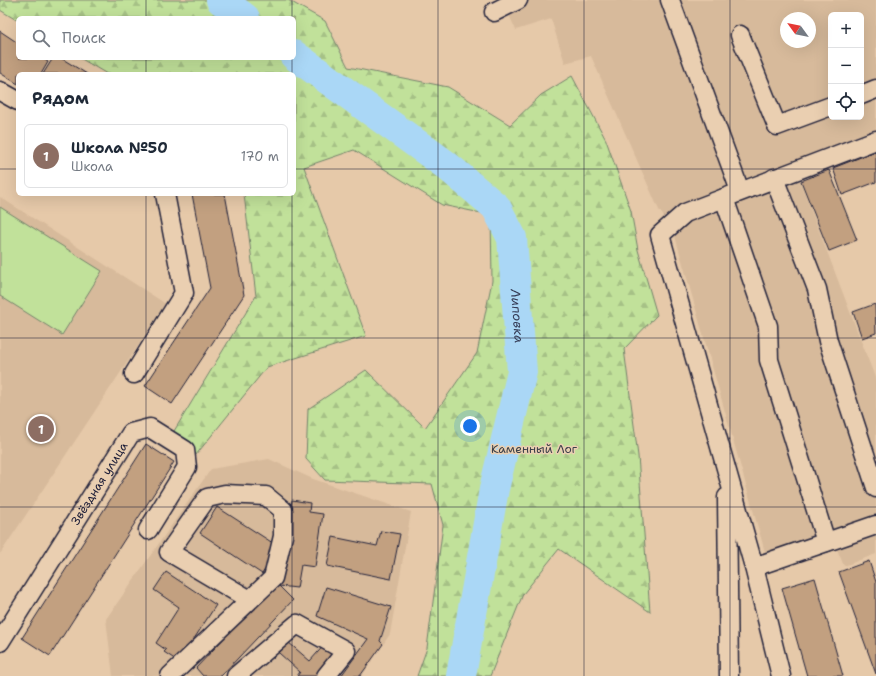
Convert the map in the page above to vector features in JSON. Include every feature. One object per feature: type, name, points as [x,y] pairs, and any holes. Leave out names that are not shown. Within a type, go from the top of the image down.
[{"type":"street","points":[[494,12],[518,0]]},
{"type":"street","points":[[670,0],[740,191]]},
{"type":"street","points":[[740,35],[777,126],[828,107]]},
{"type":"street","points":[[864,94],[876,89]]},
{"type":"street","points":[[0,91],[16,100]]},
{"type":"street","points":[[781,676],[754,566],[660,235],[684,213],[876,140]]},
{"type":"street","points":[[774,178],[817,289],[828,341],[876,488]]},
{"type":"street","points":[[134,374],[184,293],[165,196]]},
{"type":"street","points":[[724,198],[768,326],[769,360],[826,542]]},
{"type":"street","name":"Звёздная улица","points":[[0,642],[131,433],[150,428],[185,450],[187,468],[148,530]]},
{"type":"street","points":[[727,471],[729,676]]},
{"type":"street","points":[[170,676],[250,600],[273,578],[283,536],[283,510],[266,496],[225,494],[207,498],[169,552],[250,600]]},
{"type":"street","points":[[754,566],[876,525]]},
{"type":"street","points":[[236,676],[297,624],[346,651],[326,676]]},
{"type":"shaded area","points":[[502,0],[876,0],[876,133],[794,165],[876,380],[876,554],[844,566],[830,533],[765,552],[673,229],[659,210],[591,56],[565,63],[551,19],[516,30]]},
{"type":"shaded area","points":[[0,197],[166,304],[0,554]]},
{"type":"shaded area","points":[[269,459],[313,479],[411,512],[390,634],[362,676],[113,676],[106,619],[211,469]]},
{"type":"green space","name":"Каменный Лог","points":[[0,0],[288,0],[325,21],[348,67],[448,87],[510,125],[541,95],[572,76],[606,140],[631,211],[638,250],[657,315],[624,349],[638,456],[650,612],[559,549],[523,594],[490,676],[417,676],[427,648],[443,525],[432,484],[325,480],[306,459],[308,409],[366,370],[425,428],[477,353],[492,281],[491,215],[442,205],[354,150],[304,167],[366,336],[267,367],[191,461],[168,441],[256,296],[244,196],[296,196],[296,72],[104,72],[83,60],[296,60],[296,16],[16,16],[16,20],[0,10]]},
{"type":"green space","points":[[0,207],[102,271],[62,335],[0,296]]},
{"type":"building","points":[[0,31],[16,42],[16,60],[45,60],[48,62],[42,72],[16,72],[16,83],[0,73]]},
{"type":"building","points":[[52,60],[64,60],[84,72],[44,72]]},
{"type":"building","points":[[876,151],[876,182],[842,195],[833,168]]},
{"type":"building","points":[[829,170],[857,240],[829,251],[801,181]]},
{"type":"building","points":[[192,196],[225,196],[244,295],[172,404],[145,386],[210,288]]},
{"type":"building","points":[[875,304],[876,333],[862,338],[853,312]]},
{"type":"building","points":[[146,444],[174,462],[50,656],[22,638]]},
{"type":"building","points":[[292,500],[310,503],[309,512],[323,514],[315,567],[301,565],[297,588],[279,586]]},
{"type":"building","points":[[217,507],[279,547],[262,574],[200,533]]},
{"type":"building","points":[[381,531],[400,534],[391,579],[327,566],[333,537],[377,546]]},
{"type":"building","points":[[869,561],[876,582],[876,674],[839,572]]},
{"type":"building","points":[[166,572],[216,605],[179,662],[164,652],[166,650],[156,643],[179,607],[154,590]]},
{"type":"building","points":[[815,578],[843,676],[807,676],[782,588]]},
{"type":"building","points":[[276,583],[293,600],[221,676],[203,676],[196,668]]},
{"type":"building","points":[[326,587],[391,607],[380,641],[383,644],[360,676],[341,676],[368,639],[317,616]]},
{"type":"building","points":[[288,642],[310,661],[326,643],[338,653],[318,676],[297,676],[300,672],[279,653]]},
{"type":"waterway","name":"Липовка","points":[[221,0],[242,16]]},
{"type":"waterway","name":"Липовка","points":[[296,56],[446,165],[496,207],[512,238],[522,372],[494,489],[461,676]]},
{"type":"place","name":"Школа №50","points":[[41,429]]}]
